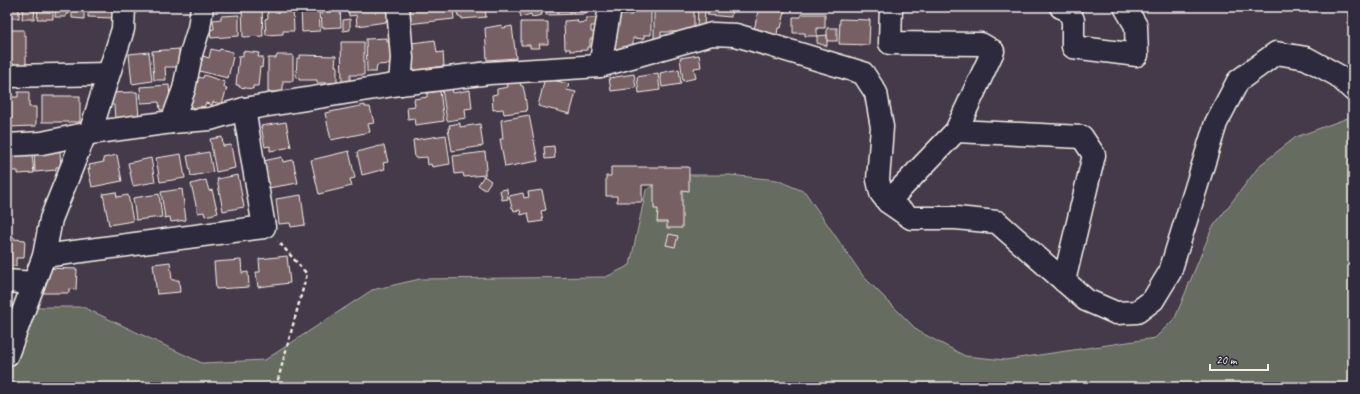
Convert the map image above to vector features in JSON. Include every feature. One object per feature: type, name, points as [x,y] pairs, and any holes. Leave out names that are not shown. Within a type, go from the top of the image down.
[{"type":"street","points":[[7,355],[44,256],[51,219],[87,134],[108,74],[123,29],[124,7]]},
{"type":"street","points":[[172,122],[184,89],[191,54],[199,28],[202,7]]},
{"type":"street","points":[[398,7],[402,58],[400,84]]},
{"type":"street","points":[[600,66],[610,7]]},
{"type":"street","points":[[888,202],[956,131],[993,50],[981,44],[890,43],[891,7]]},
{"type":"street","points":[[1061,7],[1068,10],[1073,20],[1073,47],[1137,55],[1136,26],[1125,7]]},
{"type":"street","points":[[7,145],[42,143],[87,134],[172,122],[210,119],[244,109],[400,84],[489,73],[600,66],[712,34],[736,35],[863,73],[876,93],[882,126],[878,180],[881,193],[888,202],[911,218],[956,218],[997,222],[1086,300],[1116,313],[1137,312],[1153,300],[1170,272],[1216,123],[1238,81],[1276,53],[1306,58],[1337,75],[1353,90]]},
{"type":"street","points":[[7,76],[108,74]]},
{"type":"street","points":[[44,256],[264,227],[244,109]]},
{"type":"street","points":[[956,131],[1082,137],[1094,155],[1064,281]]},
{"type":"street","points":[[7,281],[34,283]]},
{"type":"path","points":[[264,227],[307,274],[276,387]]},
{"type":"green space","points":[[1353,116],[1353,387],[7,387],[7,321],[40,307],[83,307],[202,363],[265,360],[372,290],[420,279],[606,277],[630,265],[646,190],[674,175],[730,175],[777,180],[805,192],[863,276],[918,331],[965,356],[1005,360],[1155,338],[1175,318],[1212,228],[1260,165],[1296,137]]},
{"type":"building","points":[[7,7],[19,7],[19,18],[7,18]]},
{"type":"building","points":[[23,7],[35,7],[34,19],[22,19]]},
{"type":"building","points":[[38,7],[53,7],[53,19],[37,19]]},
{"type":"building","points":[[56,7],[69,7],[69,14],[66,14],[66,17],[55,17]]},
{"type":"building","points":[[72,7],[84,7],[84,19],[72,18]]},
{"type":"building","points":[[88,7],[117,7],[116,13],[113,13],[112,18],[88,17]]},
{"type":"building","points":[[242,7],[262,7],[263,36],[243,37]]},
{"type":"building","points":[[267,7],[293,7],[294,31],[283,31],[283,34],[266,35],[265,19],[268,18]]},
{"type":"building","points":[[301,7],[319,7],[320,31],[302,32]]},
{"type":"building","points":[[321,7],[340,7],[341,27],[322,28]]},
{"type":"building","points":[[348,7],[386,7],[386,10],[389,9],[390,19],[386,20],[386,22],[357,26],[356,15],[349,16]]},
{"type":"building","points":[[406,7],[453,7],[454,19],[407,24]]},
{"type":"building","points":[[457,7],[485,7],[486,17],[462,19],[462,17],[458,17]]},
{"type":"building","points":[[518,7],[543,7],[544,10],[541,10],[542,15],[532,17],[531,14],[521,17]]},
{"type":"building","points":[[546,7],[586,7],[586,14],[546,15]]},
{"type":"building","points":[[632,7],[651,7],[651,35],[644,35],[644,39],[633,38],[633,48],[607,52],[616,15],[632,15]]},
{"type":"building","points":[[654,7],[694,7],[694,32],[661,32],[661,40],[654,39]]},
{"type":"building","points":[[698,7],[705,7],[704,28],[697,27]]},
{"type":"building","points":[[708,7],[732,7],[731,17],[707,15]]},
{"type":"building","points":[[759,7],[785,12],[781,28],[778,28],[777,35],[754,30]]},
{"type":"building","points":[[845,7],[875,7],[875,10],[845,9]]},
{"type":"building","points":[[801,14],[825,14],[825,28],[817,28],[817,36],[805,36],[805,33],[793,33],[793,17],[801,17]]},
{"type":"building","points":[[239,15],[239,36],[211,38],[210,30],[214,29],[213,20],[221,19],[221,16]]},
{"type":"building","points":[[586,18],[600,18],[600,26],[591,26],[591,32],[594,32],[594,39],[590,39],[590,47],[587,47],[587,50],[570,51],[570,49],[565,49],[564,21],[577,20],[578,23],[586,22]]},
{"type":"building","points":[[350,19],[350,30],[343,31],[343,20]]},
{"type":"building","points":[[840,19],[870,20],[869,45],[839,44]]},
{"type":"building","points":[[521,22],[548,22],[548,44],[539,44],[540,48],[530,48],[530,45],[521,45]]},
{"type":"building","points":[[502,25],[503,28],[512,26],[516,58],[487,60],[485,28]]},
{"type":"building","points":[[827,28],[837,28],[837,41],[827,41]]},
{"type":"building","points":[[7,30],[24,30],[24,35],[26,35],[26,67],[7,67]]},
{"type":"building","points":[[827,35],[827,46],[817,43],[817,36]]},
{"type":"building","points":[[387,38],[387,42],[391,42],[391,64],[377,65],[376,72],[367,72],[366,39]]},
{"type":"building","points":[[435,40],[437,53],[443,52],[444,66],[410,71],[407,51],[413,50],[412,43]]},
{"type":"building","points":[[341,42],[364,42],[364,75],[350,75],[350,82],[342,82]]},
{"type":"building","points":[[179,49],[180,67],[165,67],[166,80],[154,80],[152,51]]},
{"type":"building","points":[[211,49],[219,51],[220,49],[233,52],[228,78],[199,71],[203,56],[209,58]]},
{"type":"building","points":[[243,51],[259,53],[258,57],[263,57],[262,68],[260,67],[258,86],[253,86],[253,89],[239,87],[239,85],[236,85],[239,56],[243,57]]},
{"type":"building","points":[[149,52],[152,81],[132,84],[129,54]]},
{"type":"building","points":[[277,55],[293,55],[293,81],[283,81],[283,92],[268,92],[268,58],[276,58]]},
{"type":"building","points":[[300,55],[336,56],[335,66],[337,66],[337,83],[317,83],[317,80],[299,80],[299,78],[296,77],[297,58],[300,58]]},
{"type":"building","points":[[699,55],[701,67],[694,68],[696,78],[683,81],[680,58]]},
{"type":"building","points":[[679,69],[681,84],[662,87],[660,73]]},
{"type":"building","points":[[658,73],[660,90],[639,93],[637,77]]},
{"type":"building","points":[[634,74],[636,88],[611,91],[609,78]]},
{"type":"building","points":[[204,75],[225,82],[224,87],[227,88],[222,104],[213,102],[212,105],[206,103],[204,107],[201,106],[200,110],[189,106],[197,77],[203,78]]},
{"type":"building","points":[[545,78],[569,84],[567,90],[576,92],[570,114],[538,106]]},
{"type":"building","points":[[520,81],[521,86],[523,86],[527,111],[504,114],[503,109],[493,110],[492,95],[497,94],[497,89],[508,87],[507,82]]},
{"type":"building","points":[[169,85],[171,109],[160,110],[159,102],[141,103],[140,87]]},
{"type":"building","points":[[452,88],[453,93],[470,90],[472,108],[465,109],[466,118],[447,121],[442,89]]},
{"type":"building","points":[[440,91],[444,121],[415,125],[414,118],[408,119],[407,107],[415,106],[414,99],[427,97],[427,93]]},
{"type":"building","points":[[7,92],[11,92],[11,97],[18,97],[18,92],[29,92],[29,107],[36,107],[36,126],[7,127]]},
{"type":"building","points":[[137,92],[139,118],[115,120],[114,105],[110,105],[109,93]]},
{"type":"building","points":[[42,96],[80,96],[80,122],[42,122]]},
{"type":"building","points":[[365,105],[365,107],[370,107],[374,123],[368,124],[370,132],[331,140],[325,113]]},
{"type":"building","points":[[529,115],[538,161],[505,167],[500,139],[503,139],[501,120]]},
{"type":"building","points":[[286,122],[291,147],[270,151],[270,146],[265,147],[261,126]]},
{"type":"building","points":[[460,123],[460,127],[480,124],[483,146],[452,151],[448,128],[450,128],[449,125]]},
{"type":"building","points":[[446,135],[450,164],[432,167],[431,164],[428,165],[427,157],[415,158],[413,140]]},
{"type":"building","points":[[222,137],[223,146],[231,145],[235,168],[216,172],[210,139]]},
{"type":"building","points":[[384,146],[388,162],[383,163],[385,169],[362,175],[357,152]]},
{"type":"building","points":[[554,146],[555,158],[545,159],[544,147]]},
{"type":"building","points":[[34,149],[49,152],[60,151],[61,167],[56,167],[56,170],[35,172]]},
{"type":"building","points":[[349,151],[355,178],[350,179],[352,186],[319,194],[311,160]]},
{"type":"building","points":[[27,152],[27,156],[32,155],[34,173],[18,174],[18,171],[11,171],[10,164],[7,165],[7,156]]},
{"type":"building","points":[[209,152],[213,172],[191,176],[187,156]]},
{"type":"building","points":[[485,152],[487,169],[485,169],[485,175],[464,177],[463,173],[455,174],[453,156]]},
{"type":"building","points":[[181,154],[185,178],[160,182],[156,158]]},
{"type":"building","points":[[117,155],[122,181],[92,187],[88,169],[90,169],[89,165],[104,162],[103,158]]},
{"type":"building","points":[[282,157],[283,162],[293,160],[298,183],[268,188],[263,161]]},
{"type":"building","points":[[151,158],[155,182],[133,186],[128,163]]},
{"type":"building","points":[[611,167],[689,167],[689,191],[682,190],[682,228],[667,228],[667,222],[657,222],[658,209],[654,209],[654,185],[642,185],[642,202],[617,202],[617,196],[606,196],[606,176],[611,176]]},
{"type":"building","points":[[238,175],[244,207],[223,211],[217,179]]},
{"type":"building","points":[[484,176],[491,181],[485,190],[478,185]]},
{"type":"building","points":[[206,180],[209,191],[212,190],[218,213],[205,216],[204,212],[198,213],[191,184]]},
{"type":"building","points":[[182,189],[186,220],[171,222],[170,217],[165,218],[161,192]]},
{"type":"building","points":[[507,189],[508,199],[502,200],[500,190]]},
{"type":"building","points":[[542,190],[546,210],[541,211],[543,221],[530,223],[528,213],[521,215],[520,210],[514,211],[509,196],[523,193],[524,198],[529,197],[528,192]]},
{"type":"building","points":[[116,192],[117,197],[128,195],[133,221],[109,225],[103,194]]},
{"type":"building","points":[[159,194],[162,217],[136,220],[133,198]]},
{"type":"building","points":[[301,195],[305,225],[291,227],[290,223],[279,224],[276,199]]},
{"type":"building","points":[[669,234],[678,236],[675,247],[666,245]]},
{"type":"building","points":[[7,237],[25,240],[24,258],[16,258],[16,266],[7,265]]},
{"type":"building","points":[[287,256],[290,283],[258,287],[256,272],[260,272],[259,259]]},
{"type":"building","points":[[241,260],[242,273],[248,272],[249,287],[216,289],[214,262]]},
{"type":"building","points":[[170,262],[172,280],[179,280],[180,292],[157,294],[153,264]]},
{"type":"building","points":[[43,268],[77,269],[76,290],[69,289],[69,293],[43,293]]}]
